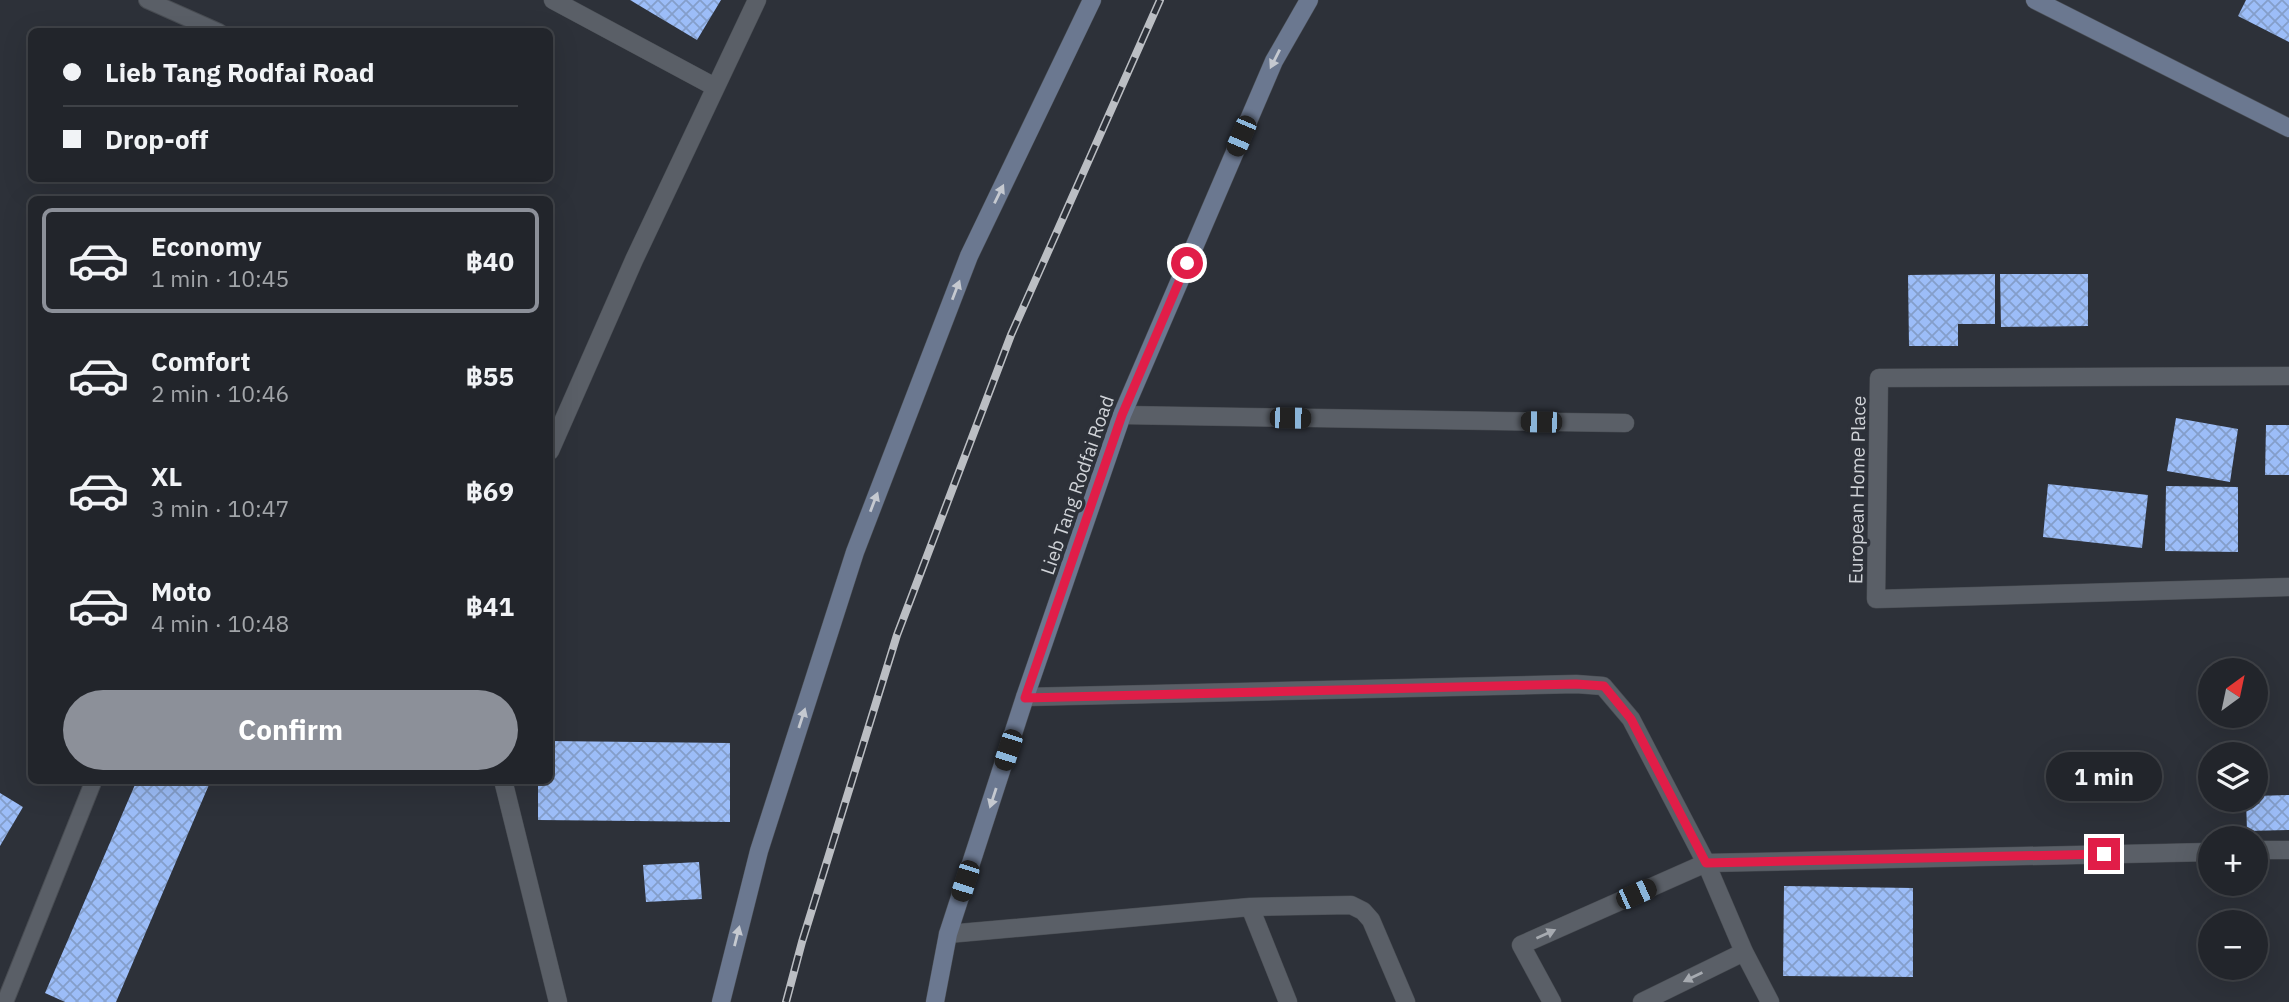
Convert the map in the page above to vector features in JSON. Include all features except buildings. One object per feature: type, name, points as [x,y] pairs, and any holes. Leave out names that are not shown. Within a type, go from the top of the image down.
[{"type":"street","points":[[554,0],[716,87]]},
{"type":"street","points":[[553,444],[634,260],[757,0]]},
{"type":"street","points":[[721,1002],[759,851],[856,552],[969,256],[1092,0]]},
{"type":"street","name":"Lieb Tang Rodfai Road","points":[[934,1002],[948,934],[1122,415],[1274,61],[1309,0]]},
{"type":"street","points":[[2035,0],[2289,128]]},
{"type":"street","name":"European Home Place","points":[[2289,376],[1879,379],[1877,599],[2289,587]]},
{"type":"street","points":[[1122,415],[1625,423]]},
{"type":"street","points":[[1025,698],[1576,684],[1604,686],[1631,719],[1706,863],[1744,952],[1770,1002]]},
{"type":"street","points":[[504,784],[558,1002]]},
{"type":"street","points":[[2268,850],[2289,850]]},
{"type":"street","points":[[1552,1002],[1521,945],[1706,863],[2198,852]]},
{"type":"street","points":[[948,934],[1250,907],[1352,905],[1363,911],[1371,920],[1406,1002]]},
{"type":"street","points":[[1250,907],[1288,1002]]},
{"type":"street","points":[[1642,1002],[1744,952]]},
{"type":"lane","points":[[147,0],[210,28]]},
{"type":"lane","points":[[5,1002],[92,784]]},
{"type":"railway","points":[[786,1002],[897,635],[1011,335],[1160,0]]},
{"type":"route","points":[[1187,263],[1122,415],[1025,698],[1576,684],[1604,686],[1631,719],[1706,863],[2104,854]]}]
